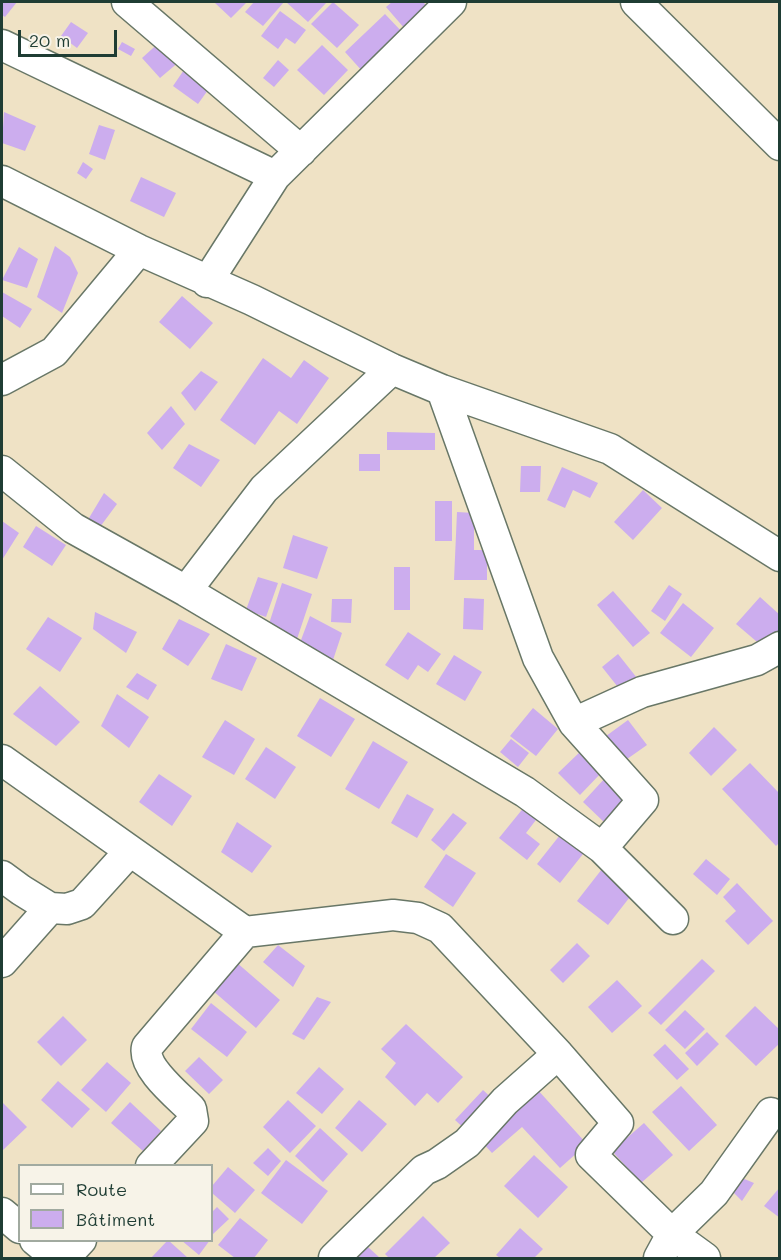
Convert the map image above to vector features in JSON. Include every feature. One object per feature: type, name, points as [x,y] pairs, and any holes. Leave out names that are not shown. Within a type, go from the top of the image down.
[{"type":"street","points":[[127,2],[301,151]]},
{"type":"street","points":[[207,282],[274,176],[451,2]]},
{"type":"street","points":[[636,2],[780,145]]},
{"type":"street","points":[[2,45],[274,176]]},
{"type":"street","points":[[2,181],[139,250],[252,300],[392,369],[442,390],[610,449],[780,556]]},
{"type":"street","points":[[2,380],[54,352],[139,250]]},
{"type":"street","points":[[186,591],[264,489],[392,369]]},
{"type":"street","points":[[442,390],[538,658],[574,723],[643,800],[602,848]]},
{"type":"street","points":[[2,471],[73,528],[186,591],[525,792],[602,848],[673,919]]},
{"type":"street","points":[[574,723],[642,692],[757,660],[780,647]]},
{"type":"street","points":[[2,760],[245,932],[393,915],[418,918],[440,928],[558,1054],[618,1123],[591,1155],[666,1246],[705,1258]]},
{"type":"street","points":[[2,876],[51,908],[67,909],[82,904],[130,851]]},
{"type":"street","points":[[2,962],[51,908]]},
{"type":"street","points":[[154,1164],[193,1121],[193,1114],[191,1109],[150,1066],[145,1054],[147,1047],[245,932]]},
{"type":"street","points":[[334,1258],[424,1170],[437,1164],[467,1143],[505,1101],[558,1054]]},
{"type":"street","points":[[666,1246],[714,1193],[771,1113]]},
{"type":"street","points":[[2,1213],[18,1226]]},
{"type":"street","points":[[37,1242],[57,1258]]},
{"type":"street","points":[[64,1258],[79,1242]]},
{"type":"building","points":[[2,2],[17,2],[5,17],[2,15]]},
{"type":"building","points":[[216,2],[247,2],[231,18]]},
{"type":"building","points":[[254,2],[284,2],[263,26],[245,12]]},
{"type":"building","points":[[286,2],[327,2],[308,22]]},
{"type":"building","points":[[333,2],[359,25],[337,48],[311,24]]},
{"type":"building","points":[[392,2],[423,2],[429,8],[405,29],[386,7]]},
{"type":"building","points":[[280,11],[306,30],[295,44],[286,38],[278,49],[261,36]]},
{"type":"building","points":[[385,14],[404,34],[363,72],[345,52]]},
{"type":"building","points":[[71,22],[88,33],[77,48],[61,36]]},
{"type":"building","points":[[162,40],[180,61],[160,78],[142,58]]},
{"type":"building","points":[[122,42],[135,49],[131,56],[118,49]]},
{"type":"building","points":[[322,45],[348,70],[324,95],[297,70]]},
{"type":"building","points":[[278,60],[289,70],[274,87],[263,78]]},
{"type":"building","points":[[188,64],[213,83],[198,104],[173,86]]},
{"type":"building","points":[[4,112],[36,126],[25,151],[2,143]]},
{"type":"building","points":[[99,125],[115,130],[105,160],[89,154]]},
{"type":"building","points":[[83,162],[93,169],[86,179],[77,173]]},
{"type":"building","points":[[141,177],[176,193],[164,217],[130,201]]},
{"type":"building","points":[[55,246],[70,257],[78,273],[62,313],[37,297]]},
{"type":"building","points":[[19,247],[38,259],[27,288],[2,280]]},
{"type":"building","points":[[2,292],[32,309],[20,328],[2,316]]},
{"type":"building","points":[[182,296],[213,323],[190,349],[159,322]]},
{"type":"building","points":[[263,358],[291,378],[304,360],[329,378],[297,424],[279,411],[255,445],[220,420]]},
{"type":"building","points":[[201,371],[218,382],[195,411],[181,393]]},
{"type":"building","points":[[171,406],[185,424],[162,450],[147,433]]},
{"type":"building","points":[[387,432],[435,433],[435,450],[387,450]]},
{"type":"building","points":[[189,444],[220,460],[201,487],[173,468]]},
{"type":"building","points":[[359,454],[380,454],[380,471],[359,471]]},
{"type":"building","points":[[521,466],[541,466],[540,492],[520,492]]},
{"type":"building","points":[[562,467],[598,483],[590,498],[573,490],[565,508],[547,500]]},
{"type":"building","points":[[643,490],[662,508],[633,540],[614,522]]},
{"type":"building","points":[[104,493],[117,504],[100,527],[86,523]]},
{"type":"building","points":[[435,501],[452,501],[452,541],[435,541]]},
{"type":"building","points":[[457,512],[474,513],[474,550],[487,550],[487,580],[454,580]]},
{"type":"building","points":[[2,521],[19,533],[2,560]]},
{"type":"building","points":[[36,526],[66,545],[52,566],[23,547]]},
{"type":"building","points":[[293,535],[328,547],[317,579],[283,568]]},
{"type":"building","points":[[394,567],[410,567],[410,610],[394,610]]},
{"type":"building","points":[[258,577],[278,583],[266,617],[246,610]]},
{"type":"building","points":[[282,583],[312,594],[296,642],[267,630]]},
{"type":"building","points":[[669,585],[682,594],[665,621],[651,611]]},
{"type":"building","points":[[613,591],[650,633],[633,647],[597,605]]},
{"type":"building","points":[[760,597],[780,615],[780,629],[763,647],[736,624]]},
{"type":"building","points":[[464,598],[484,599],[483,630],[463,629]]},
{"type":"building","points":[[332,599],[352,599],[351,623],[331,622]]},
{"type":"building","points":[[683,603],[714,628],[691,657],[660,633]]},
{"type":"building","points":[[95,612],[137,632],[126,653],[93,629]]},
{"type":"building","points":[[310,616],[342,633],[331,666],[298,648]]},
{"type":"building","points":[[48,617],[82,638],[60,672],[26,649]]},
{"type":"building","points":[[179,619],[210,634],[188,666],[162,649]]},
{"type":"building","points":[[408,632],[441,654],[428,672],[418,665],[408,680],[385,665]]},
{"type":"building","points":[[226,644],[257,658],[242,691],[211,679]]},
{"type":"building","points":[[618,654],[641,683],[625,696],[602,667]]},
{"type":"building","points":[[454,655],[482,672],[465,701],[436,684]]},
{"type":"building","points":[[137,673],[157,685],[148,700],[126,687]]},
{"type":"building","points":[[40,686],[80,722],[56,746],[13,714]]},
{"type":"building","points":[[117,694],[149,717],[129,748],[101,726]]},
{"type":"building","points":[[320,698],[355,719],[331,757],[297,736]]},
{"type":"building","points":[[533,708],[558,729],[536,756],[510,736]]},
{"type":"building","points":[[225,720],[255,739],[234,775],[202,757]]},
{"type":"building","points":[[628,720],[647,745],[620,764],[602,739]]},
{"type":"building","points":[[714,727],[737,750],[711,776],[689,753]]},
{"type":"building","points":[[511,739],[529,753],[518,767],[500,752]]},
{"type":"building","points":[[373,741],[408,762],[379,809],[345,789]]},
{"type":"building","points":[[266,747],[296,767],[275,799],[245,779]]},
{"type":"building","points":[[582,750],[603,771],[580,795],[558,773]]},
{"type":"building","points":[[750,763],[780,794],[780,842],[776,846],[722,789]]},
{"type":"building","points":[[159,774],[192,796],[172,826],[139,802]]},
{"type":"building","points":[[606,777],[628,798],[605,823],[583,802]]},
{"type":"building","points":[[407,794],[434,809],[417,838],[391,823]]},
{"type":"building","points":[[525,806],[539,816],[526,833],[540,844],[527,860],[499,838]]},
{"type":"building","points":[[453,813],[467,823],[444,851],[431,840]]},
{"type":"building","points":[[237,822],[272,846],[252,873],[221,852]]},
{"type":"building","points":[[560,835],[583,854],[560,883],[537,864]]},
{"type":"building","points":[[446,854],[476,873],[453,907],[424,887]]},
{"type":"building","points":[[706,859],[730,879],[717,895],[693,874]]},
{"type":"building","points":[[602,869],[633,893],[608,925],[577,901]]},
{"type":"building","points":[[737,883],[773,921],[748,945],[725,921],[736,911],[723,897]]},
{"type":"building","points":[[577,943],[590,956],[563,983],[550,970]]},
{"type":"building","points":[[278,945],[305,966],[293,987],[263,962]]},
{"type":"building","points":[[702,959],[715,971],[661,1025],[648,1013]]},
{"type":"building","points":[[236,962],[280,1000],[256,1028],[212,990]]},
{"type":"building","points":[[617,980],[642,1006],[612,1033],[588,1007]]},
{"type":"building","points":[[317,997],[331,1002],[304,1040],[292,1034]]},
{"type":"building","points":[[211,1003],[247,1032],[227,1057],[191,1029]]},
{"type":"building","points":[[755,1006],[780,1030],[780,1043],[756,1066],[725,1036]]},
{"type":"building","points":[[685,1010],[705,1029],[685,1049],[665,1030]]},
{"type":"building","points":[[63,1016],[87,1040],[61,1066],[37,1042]]},
{"type":"building","points":[[406,1024],[463,1077],[438,1103],[427,1093],[415,1106],[385,1077],[396,1063],[381,1049]]},
{"type":"building","points":[[707,1032],[719,1044],[697,1066],[685,1053]]},
{"type":"building","points":[[665,1044],[689,1069],[677,1080],[653,1055]]},
{"type":"building","points":[[199,1057],[223,1080],[209,1094],[185,1071]]},
{"type":"building","points":[[107,1062],[131,1083],[106,1112],[81,1090]]},
{"type":"building","points":[[319,1067],[344,1089],[322,1114],[296,1093]]},
{"type":"building","points":[[58,1081],[90,1109],[72,1128],[41,1100]]},
{"type":"building","points":[[681,1086],[717,1125],[689,1151],[652,1112]]},
{"type":"building","points":[[536,1088],[587,1144],[560,1168],[522,1127],[492,1153],[479,1139]]},
{"type":"building","points":[[483,1090],[497,1103],[469,1133],[455,1120]]},
{"type":"building","points":[[288,1100],[316,1126],[290,1153],[263,1127]]},
{"type":"building","points":[[359,1100],[387,1124],[362,1152],[335,1128]]},
{"type":"building","points":[[2,1102],[27,1127],[2,1151]]},
{"type":"building","points":[[130,1102],[161,1131],[143,1151],[111,1123]]},
{"type":"building","points":[[644,1123],[673,1155],[641,1183],[612,1151]]},
{"type":"building","points":[[320,1128],[348,1154],[323,1182],[295,1156]]},
{"type":"building","points":[[268,1148],[281,1161],[268,1176],[253,1163]]},
{"type":"building","points":[[534,1155],[568,1187],[538,1218],[504,1186]]},
{"type":"building","points":[[286,1160],[328,1191],[302,1224],[261,1193]]},
{"type":"building","points":[[228,1167],[255,1190],[235,1213],[213,1194],[213,1185]]},
{"type":"building","points":[[742,1178],[754,1183],[742,1201],[733,1192]]},
{"type":"building","points":[[780,1187],[780,1218],[764,1206]]},
{"type":"building","points":[[217,1207],[229,1219],[213,1234],[213,1211]]},
{"type":"building","points":[[423,1216],[450,1243],[434,1258],[389,1258],[385,1254]]},
{"type":"building","points":[[240,1218],[268,1240],[254,1258],[235,1258],[218,1245]]},
{"type":"building","points":[[520,1228],[543,1249],[534,1258],[500,1258],[496,1255]]},
{"type":"building","points":[[166,1242],[170,1242],[188,1258],[151,1258]]},
{"type":"building","points":[[183,1242],[209,1242],[199,1255]]},
{"type":"building","points":[[368,1247],[380,1258],[357,1258]]}]
